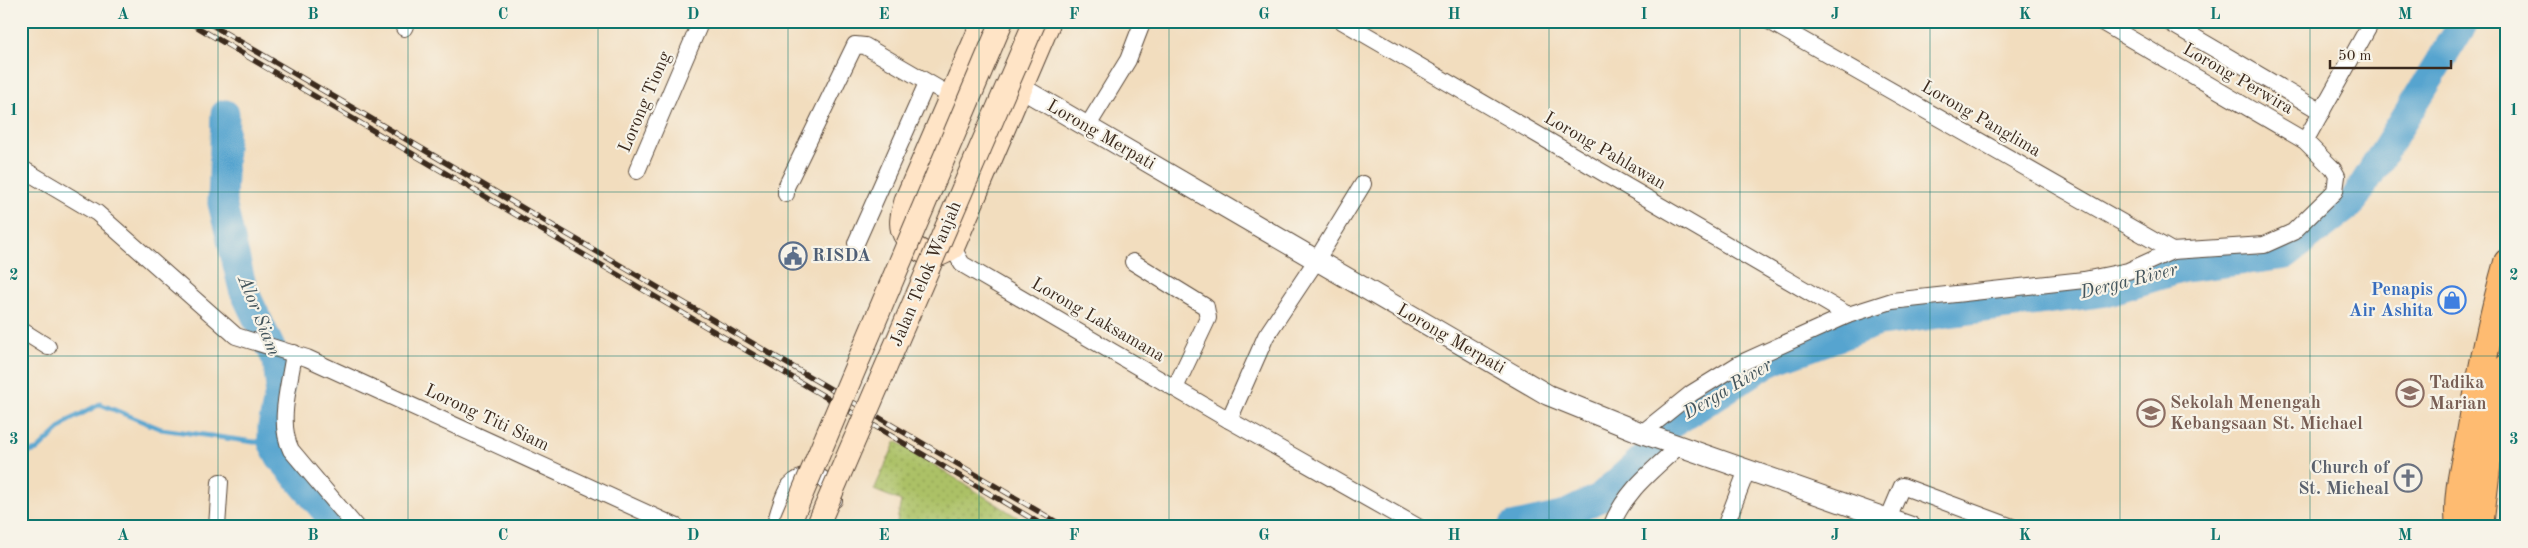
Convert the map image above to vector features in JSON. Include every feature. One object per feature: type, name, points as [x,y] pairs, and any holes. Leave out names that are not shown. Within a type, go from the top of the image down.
[{"type":"main road","points":[[983,21],[906,199],[902,230],[911,244],[924,252],[939,255],[953,248],[1050,21]]},
{"type":"main road","name":"Jalan Telok Wanjah","points":[[788,527],[1002,21]]},
{"type":"main road","name":"Jalan Telok Wanjah","points":[[817,527],[1035,21]]},
{"type":"main road","points":[[2476,514],[2493,310],[2506,268]]},
{"type":"main road","points":[[2457,527],[2476,514],[2507,367]]},
{"type":"street","name":"Lorong Tiong","points":[[637,171],[701,21]]},
{"type":"street","points":[[1087,127],[1128,60],[1143,21]]},
{"type":"street","name":"Lorong Pahlawan","points":[[1342,21],[1848,315]]},
{"type":"street","name":"Lorong Panglima","points":[[1769,21],[2172,251]]},
{"type":"street","name":"Lorong Perwira","points":[[2100,21],[2305,140],[2333,170],[2337,182],[2335,191],[2292,232],[2264,245],[2172,251]]},
{"type":"street","points":[[2167,21],[2322,112]]},
{"type":"street","points":[[2305,140],[2372,21]]},
{"type":"street","points":[[786,194],[786,188],[855,45],[865,46],[951,96]]},
{"type":"street","points":[[856,244],[927,83]]},
{"type":"street","name":"Lorong Merpati","points":[[1021,88],[1548,396],[1642,433],[1911,527]]},
{"type":"street","name":"Lorong Titi Siam","points":[[21,168],[97,213],[236,336],[287,351],[652,522],[677,527]]},
{"type":"street","points":[[1229,420],[1266,336],[1316,261],[1363,184]]},
{"type":"street","name":"Lorong Laksamana","points":[[953,248],[962,264],[1229,420],[1418,527]]},
{"type":"street","points":[[1642,433],[1692,394],[1739,364],[1848,315],[1892,300],[2084,280],[2128,271],[2172,251]]},
{"type":"street","points":[[1133,262],[1206,307],[1209,312],[1208,318],[1175,388]]},
{"type":"street","points":[[21,330],[48,347]]},
{"type":"street","points":[[287,351],[284,417],[287,440],[292,450],[356,527]]},
{"type":"street","points":[[1611,527],[1616,513],[1629,492],[1679,446]]},
{"type":"street","points":[[1725,527],[1747,470]]},
{"type":"street","points":[[774,527],[787,489],[795,480],[812,475],[827,483],[834,500],[825,527]]},
{"type":"street","points":[[217,527],[220,482]]},
{"type":"street","points":[[1888,519],[1902,486],[2012,527]]},
{"type":"green space","points":[[896,441],[1033,527],[896,527],[901,501],[874,490]]},
{"type":"waterway","name":"Derga River","points":[[1670,425],[1767,363],[1879,322],[2106,292],[2184,268],[2285,255],[2352,203],[2465,21]]},
{"type":"waterway","name":"Alor Siam","points":[[225,114],[222,203],[243,289],[277,361],[280,388],[272,427],[272,442],[280,457],[339,527]]},
{"type":"waterway","points":[[21,454],[37,450],[68,421],[100,404],[161,429],[254,442],[272,442]]},
{"type":"waterway","name":"Derga River","points":[[1512,527],[1562,516],[1599,498],[1656,447]]},
{"type":"railway","points":[[187,21],[1046,527]]},
{"type":"railway","points":[[205,21],[1065,527]]},
{"type":"place","name":"RISDA","points":[[793,256]]},
{"type":"place","name":"Penapis Air Ashita","points":[[2452,300]]},
{"type":"place","name":"Tadika Marian","points":[[2410,393]]},
{"type":"place","name":"Sekolah Menengah Kebangsaan St. Michael","points":[[2151,413]]},
{"type":"place","name":"Church of St. Micheal","points":[[2408,478]]}]
